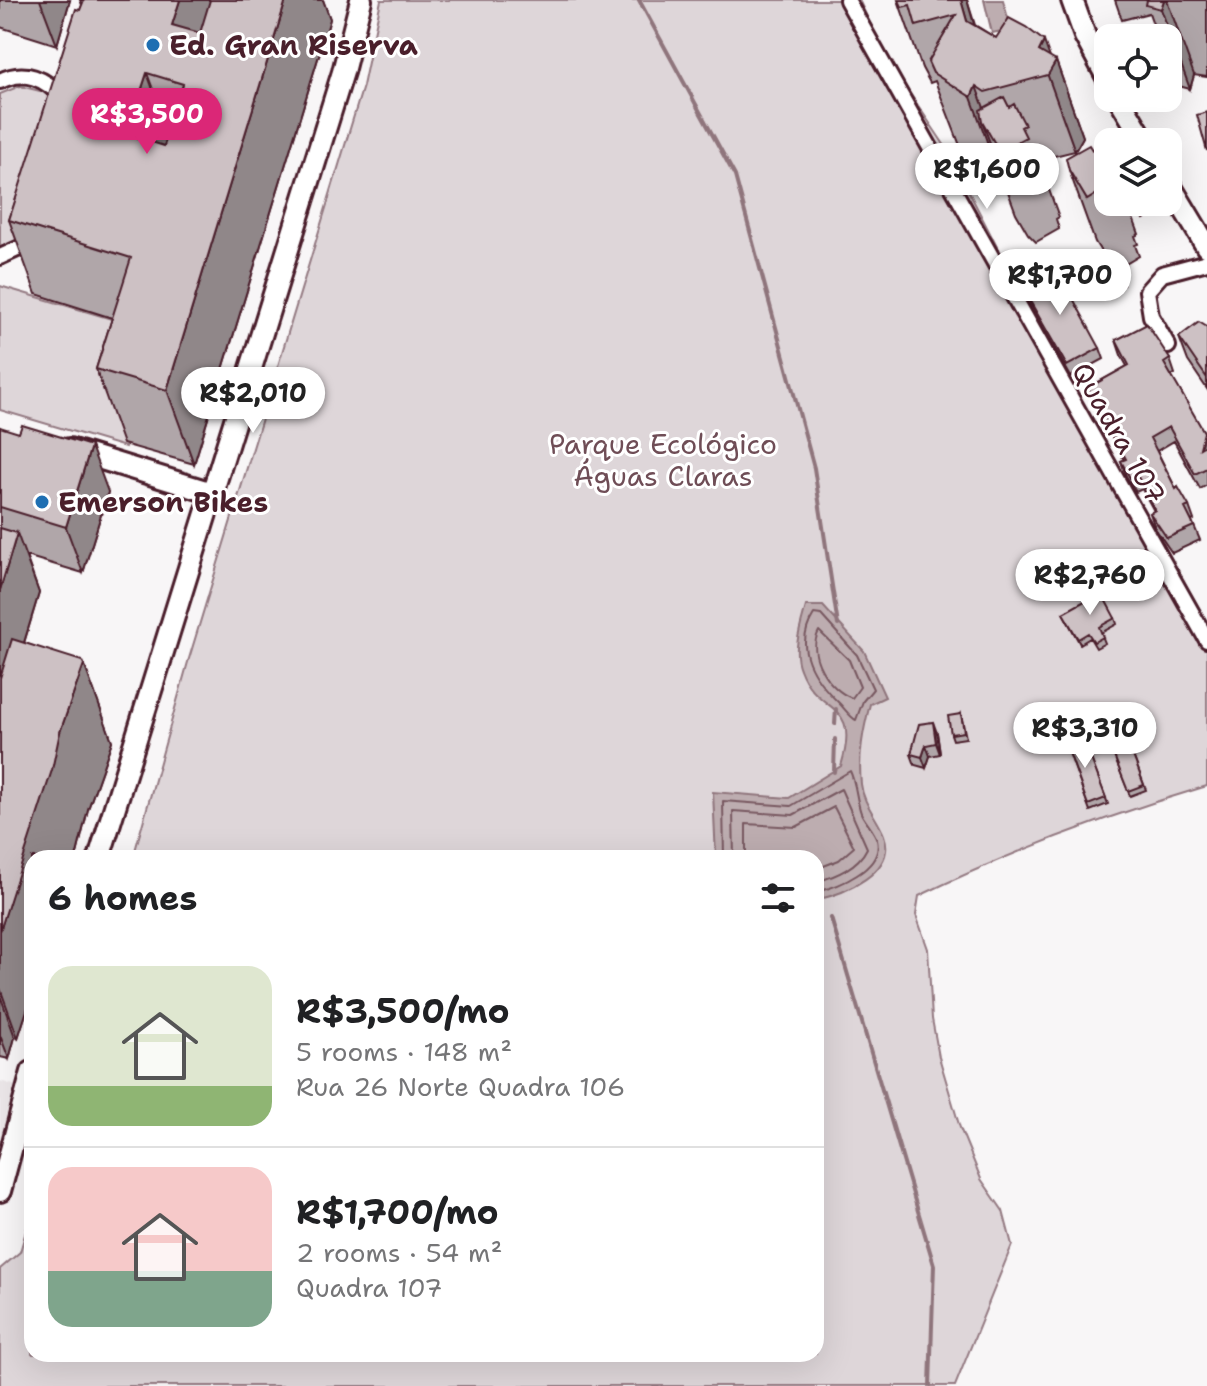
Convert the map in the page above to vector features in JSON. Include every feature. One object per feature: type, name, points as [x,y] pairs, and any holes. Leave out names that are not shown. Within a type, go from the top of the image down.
[{"type":"street","points":[[101,850],[343,72],[361,0]]},
{"type":"street","name":"Quadra 107","points":[[847,0],[1207,640]]},
{"type":"street","points":[[1072,0],[1094,53]]},
{"type":"street","points":[[0,81],[11,75],[35,76],[52,86],[65,102],[66,110]]},
{"type":"street","points":[[1182,205],[1207,247]]},
{"type":"street","points":[[0,257],[24,246],[37,227]]},
{"type":"street","points":[[1168,346],[1151,316],[1147,291],[1162,274],[1207,262]]},
{"type":"street","points":[[45,442],[212,493]]},
{"type":"street","points":[[0,1191],[24,1102]]},
{"type":"shaded area","points":[[0,1081],[20,1087],[0,1148]]},
{"type":"green space","name":"Parque Ecológico Águas Claras","points":[[381,0],[859,0],[887,59],[947,149],[1014,280],[1207,622],[1207,786],[1060,835],[919,896],[916,915],[928,949],[932,1019],[939,1057],[960,1128],[981,1179],[1003,1211],[1012,1245],[955,1386],[0,1386],[0,1269],[20,1252],[24,1238],[24,1362],[824,1362],[824,850],[135,850],[188,662],[363,86]]},
{"type":"green space","points":[[20,86],[44,92],[52,99],[23,234],[14,245],[0,250],[0,94]]},
{"type":"green space","points":[[0,286],[159,333],[125,447],[0,410]]},
{"type":"water","points":[[984,0],[1003,0],[1011,29],[992,33]]},
{"type":"water","points":[[806,606],[823,606],[864,651],[885,697],[870,704],[860,763],[864,798],[884,835],[886,848],[883,860],[876,870],[853,887],[824,898],[824,850],[716,850],[713,792],[789,798],[841,766],[846,729],[842,718],[808,684],[800,669],[798,638]]},
{"type":"building","points":[[84,0],[180,0],[172,25],[200,33],[210,0],[286,0],[167,390],[96,369],[131,258],[9,220],[76,9],[80,10]],"holes":[[[147,73],[183,84],[164,146],[127,134]]]},
{"type":"building","points":[[899,0],[961,0],[967,21],[996,38],[1009,18],[1044,41],[1039,51],[1056,61],[1048,75],[985,92],[976,86],[971,97],[933,73],[928,62],[956,15],[916,26],[910,5],[902,7]]},
{"type":"building","points":[[1147,0],[1164,0],[1161,9],[1146,5]]},
{"type":"building","points":[[1004,97],[1009,107],[1014,104],[1025,125],[1021,127],[1026,137],[1002,150],[982,121],[980,110]]},
{"type":"building","points":[[1207,112],[1207,151],[1197,115]]},
{"type":"building","points":[[1089,145],[1092,150],[1094,196],[1087,200],[1069,170],[1066,158]]},
{"type":"building","points":[[1031,264],[1042,284],[1059,280],[1061,284],[1064,282],[1100,348],[1067,366],[1026,294],[1031,293],[1019,271]]},
{"type":"building","points":[[1115,270],[1121,280],[1104,289],[1096,276]]},
{"type":"building","points":[[1199,322],[1207,327],[1207,378],[1179,337]]},
{"type":"building","points":[[1147,324],[1170,359],[1164,363],[1204,432],[1200,448],[1207,444],[1207,468],[1195,474],[1169,427],[1150,438],[1176,489],[1178,487],[1189,506],[1185,508],[1194,526],[1167,538],[1150,513],[1155,510],[1137,475],[1130,478],[1121,461],[1126,459],[1088,388],[1129,365],[1116,340]]},
{"type":"building","points":[[22,425],[91,446],[66,527],[0,507],[0,427],[19,433]]},
{"type":"building","points":[[0,528],[17,533],[0,590]]},
{"type":"building","points":[[1101,592],[1115,618],[1099,627],[1103,637],[1094,642],[1088,633],[1078,639],[1063,613]]},
{"type":"building","points":[[12,639],[84,664],[60,732],[52,770],[0,931],[0,678]]},
{"type":"building","points":[[961,714],[964,732],[951,734],[948,716]]},
{"type":"building","points":[[1120,721],[1144,785],[1128,791],[1103,728]]},
{"type":"building","points":[[933,722],[936,743],[926,745],[922,757],[911,754],[919,724]]},
{"type":"building","points":[[1082,735],[1106,798],[1088,805],[1065,741]]},
{"type":"waterway","points":[[639,0],[735,176],[814,468],[838,625]]},
{"type":"waterway","points":[[835,724],[836,709]]},
{"type":"waterway","points":[[834,772],[835,739]]},
{"type":"waterway","points":[[831,918],[934,1265],[930,1386]]},
{"type":"place","name":"Ed. Gran Riserva","points":[[153,45]]},
{"type":"place","name":"Emerson Bikes","points":[[42,502]]}]
